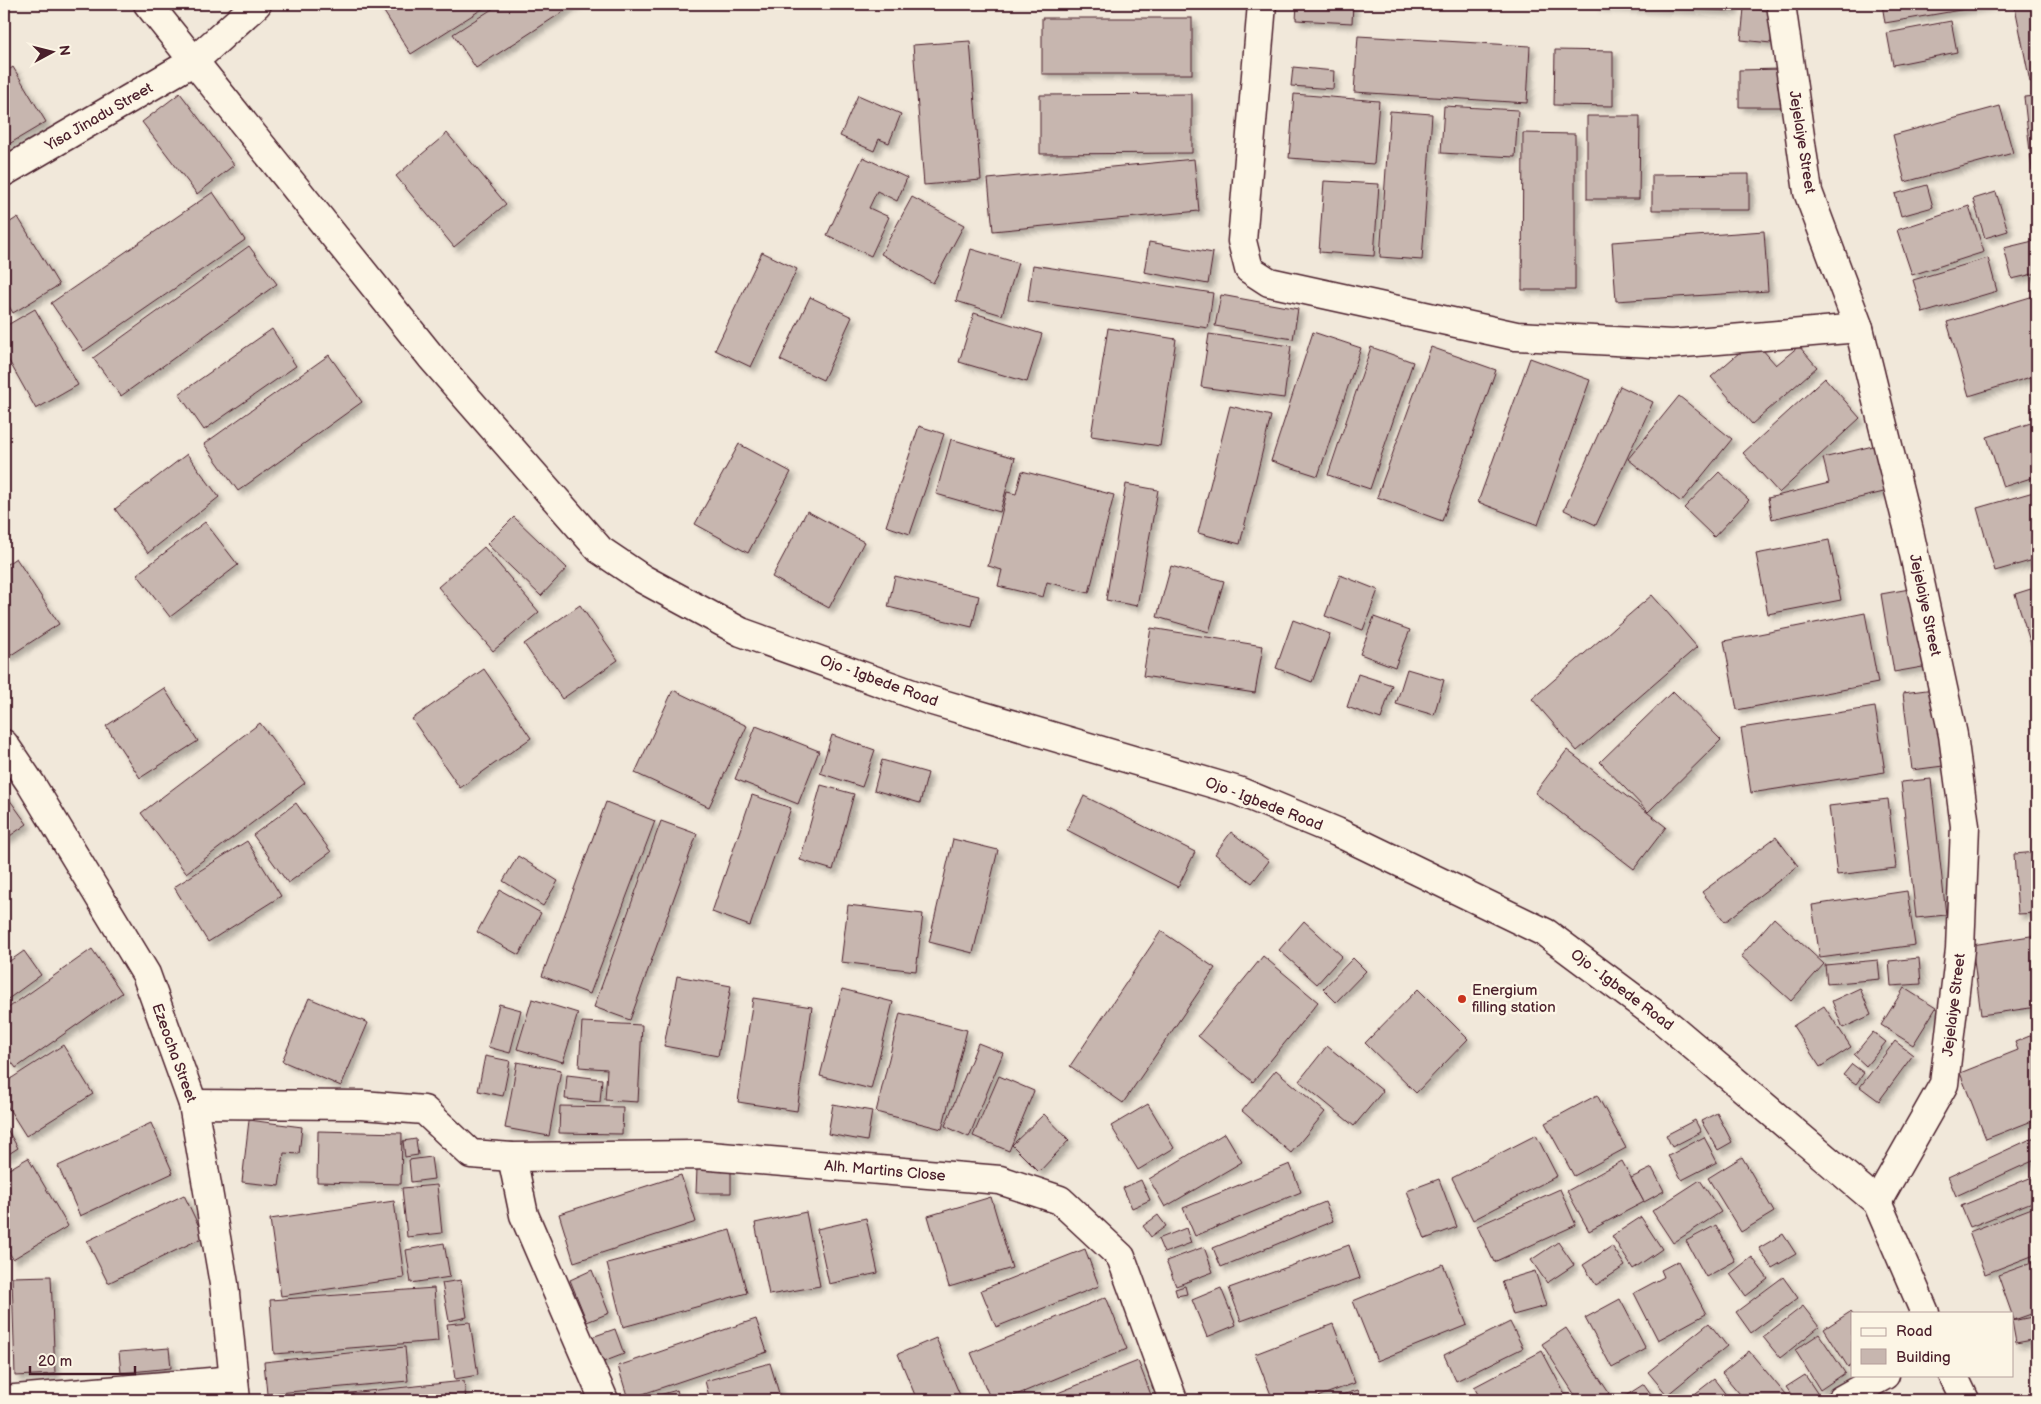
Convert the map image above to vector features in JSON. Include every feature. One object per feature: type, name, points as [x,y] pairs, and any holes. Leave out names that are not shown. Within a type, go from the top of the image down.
[{"type":"street","name":"Ojo - Igbede Road","points":[[148,4],[432,358],[600,550],[643,579],[741,632],[929,700],[1238,791],[1337,832],[1546,933],[1664,1021],[1877,1202],[1925,1312]]},
{"type":"street","name":"Yisa Jinadu Street","points":[[4,172],[194,61],[257,4]]},
{"type":"street","points":[[1262,4],[1242,242],[1249,269],[1270,282],[1516,336],[1672,344],[1859,328]]},
{"type":"street","name":"Jejelaiye Street","points":[[1781,4],[1808,192],[1859,328],[1909,531],[1949,716],[1965,826],[1960,948],[1944,1084],[1877,1202]]},
{"type":"street","name":"Ezeocha Street","points":[[4,744],[31,784],[146,974],[193,1104],[224,1284],[235,1390]]},
{"type":"street","name":"Alh. Martins Close","points":[[193,1104],[362,1105],[424,1110],[471,1154],[512,1157],[698,1155],[1000,1180],[1060,1200],[1121,1257],[1173,1400]]},
{"type":"street","points":[[512,1157],[524,1215],[604,1400]]},
{"type":"street","points":[[1841,1400],[1884,1376]]},
{"type":"street","points":[[1953,1376],[1965,1400]]},
{"type":"street","points":[[4,1400],[235,1390]]},
{"type":"building","points":[[379,4],[490,4],[411,54]]},
{"type":"building","points":[[500,4],[575,4],[476,68],[453,34]]},
{"type":"building","points":[[1297,4],[1353,4],[1352,23],[1296,20]]},
{"type":"building","points":[[1596,4],[1734,4],[1734,11],[1596,6]]},
{"type":"building","points":[[1882,4],[1995,4],[1885,23]]},
{"type":"building","points":[[2037,4],[2037,80],[2030,82],[2015,7]]},
{"type":"building","points":[[1744,8],[1774,11],[1771,43],[1741,40]]},
{"type":"building","points":[[1042,18],[1192,18],[1192,74],[1042,74]]},
{"type":"building","points":[[1951,21],[1957,52],[1893,65],[1887,33]]},
{"type":"building","points":[[1358,36],[1530,46],[1527,103],[1354,92]]},
{"type":"building","points":[[970,41],[981,180],[924,185],[913,45]]},
{"type":"building","points":[[1555,50],[1613,51],[1613,106],[1554,105]]},
{"type":"building","points":[[13,67],[46,122],[4,147],[4,73]]},
{"type":"building","points":[[1293,67],[1334,71],[1333,89],[1291,86]]},
{"type":"building","points":[[1781,69],[1781,107],[1739,107],[1739,70]]},
{"type":"building","points":[[180,93],[234,165],[197,194],[142,122]]},
{"type":"building","points":[[1192,94],[1192,153],[1040,154],[1040,95]]},
{"type":"building","points":[[1294,94],[1379,101],[1374,164],[1289,158]]},
{"type":"building","points":[[858,95],[901,114],[889,143],[879,139],[874,151],[840,136]]},
{"type":"building","points":[[2037,96],[2037,170],[2032,170],[2024,97]]},
{"type":"building","points":[[1444,106],[1518,110],[1515,157],[1441,153]]},
{"type":"building","points":[[2000,106],[2013,153],[1905,182],[1893,135]]},
{"type":"building","points":[[1390,111],[1432,114],[1422,260],[1380,257]]},
{"type":"building","points":[[1587,116],[1640,116],[1639,199],[1587,199]]},
{"type":"building","points":[[447,133],[506,204],[454,247],[396,176]]},
{"type":"building","points":[[1523,133],[1575,134],[1575,290],[1522,290]]},
{"type":"building","points":[[863,157],[907,178],[897,201],[877,191],[869,208],[889,217],[871,256],[827,235]]},
{"type":"building","points":[[1194,159],[1199,211],[993,231],[988,179]]},
{"type":"building","points":[[1749,174],[1749,210],[1652,210],[1652,175]]},
{"type":"building","points":[[1324,181],[1379,184],[1374,256],[1319,252]]},
{"type":"building","points":[[1927,185],[1933,207],[1901,216],[1895,194]]},
{"type":"building","points":[[213,192],[245,240],[84,351],[51,303]]},
{"type":"building","points":[[1996,192],[2008,231],[1985,238],[1973,199]]},
{"type":"building","points":[[912,197],[964,225],[933,283],[881,254]]},
{"type":"building","points":[[1969,206],[1984,252],[1912,275],[1897,230]]},
{"type":"building","points":[[18,217],[59,285],[13,313],[4,298],[4,226]]},
{"type":"building","points":[[1764,231],[1768,291],[1616,301],[1612,242]]},
{"type":"building","points":[[2037,240],[2037,273],[2012,279],[2004,248]]},
{"type":"building","points":[[1149,242],[1213,253],[1208,284],[1144,272]]},
{"type":"building","points":[[249,246],[277,284],[121,396],[93,358]]},
{"type":"building","points":[[971,249],[1018,263],[1002,315],[956,301]]},
{"type":"building","points":[[762,252],[797,269],[751,367],[715,350]]},
{"type":"building","points":[[1988,258],[1997,291],[1923,313],[1913,280]]},
{"type":"building","points":[[1033,265],[1213,293],[1208,328],[1028,301]]},
{"type":"building","points":[[1221,295],[1298,309],[1293,339],[1215,326]]},
{"type":"building","points":[[2037,295],[2037,375],[1969,396],[1947,322]]},
{"type":"building","points":[[810,297],[852,317],[823,380],[780,360]]},
{"type":"building","points":[[35,309],[78,385],[36,409],[4,352],[4,327]]},
{"type":"building","points":[[974,313],[1042,334],[1027,382],[959,362]]},
{"type":"building","points":[[1108,328],[1176,339],[1160,446],[1091,436]]},
{"type":"building","points":[[272,329],[296,366],[204,430],[179,394]]},
{"type":"building","points":[[1313,332],[1361,348],[1318,476],[1271,461]]},
{"type":"building","points":[[1209,334],[1291,346],[1284,398],[1201,387]]},
{"type":"building","points":[[1754,340],[1776,365],[1799,346],[1817,367],[1752,424],[1711,377]]},
{"type":"building","points":[[1371,347],[1413,362],[1370,489],[1328,475]]},
{"type":"building","points":[[1431,347],[1496,370],[1442,521],[1377,497]]},
{"type":"building","points":[[329,355],[362,402],[238,491],[204,444]]},
{"type":"building","points":[[1530,358],[1590,380],[1538,525],[1478,502]]},
{"type":"building","points":[[1825,378],[1860,418],[1779,493],[1743,453]]},
{"type":"building","points":[[1620,386],[1653,402],[1596,525],[1564,510]]},
{"type":"building","points":[[1679,396],[1732,439],[1681,502],[1628,459]]},
{"type":"building","points":[[1230,406],[1271,416],[1240,544],[1198,533]]},
{"type":"building","points":[[2037,421],[2037,476],[2003,487],[1987,437]]},
{"type":"building","points":[[919,426],[944,434],[910,534],[886,526]]},
{"type":"building","points":[[951,439],[1015,458],[1000,512],[936,494]]},
{"type":"building","points":[[739,444],[791,472],[748,553],[695,524]]},
{"type":"building","points":[[1881,444],[1892,490],[1772,519],[1768,498],[1829,483],[1823,458]]},
{"type":"building","points":[[187,454],[219,497],[148,553],[115,509]]},
{"type":"building","points":[[1022,471],[1114,495],[1089,593],[1047,582],[1043,597],[998,586],[1002,570],[988,566],[1007,492],[1016,494]]},
{"type":"building","points":[[1719,472],[1749,500],[1714,537],[1684,508]]},
{"type":"building","points":[[1126,484],[1158,490],[1137,606],[1106,600]]},
{"type":"building","points":[[2037,491],[2037,559],[1995,571],[1977,508]]},
{"type":"building","points":[[807,511],[864,542],[829,608],[772,577]]},
{"type":"building","points":[[514,517],[567,568],[541,596],[487,544]]},
{"type":"building","points":[[205,522],[238,565],[170,617],[137,574]]},
{"type":"building","points":[[1829,540],[1841,600],[1768,614],[1756,554]]},
{"type":"building","points":[[484,547],[539,612],[493,651],[438,587]]},
{"type":"building","points":[[16,558],[59,624],[8,657],[4,651],[4,566]]},
{"type":"building","points":[[1171,566],[1224,581],[1209,632],[1157,617]]},
{"type":"building","points":[[1340,575],[1378,590],[1363,630],[1325,616]]},
{"type":"building","points":[[895,576],[979,596],[972,627],[888,607]]},
{"type":"building","points":[[1921,587],[1934,665],[1894,672],[1881,594]]},
{"type":"building","points":[[2037,587],[2037,657],[2035,657],[2015,594]]},
{"type":"building","points":[[1652,595],[1697,647],[1577,751],[1532,699]]},
{"type":"building","points":[[580,605],[618,660],[562,699],[524,644]]},
{"type":"building","points":[[1865,613],[1878,683],[1737,710],[1724,641]]},
{"type":"building","points":[[1374,617],[1410,630],[1395,667],[1360,654]]},
{"type":"building","points":[[1293,620],[1330,634],[1312,682],[1276,668]]},
{"type":"building","points":[[1151,628],[1263,646],[1255,693],[1143,676]]},
{"type":"building","points":[[484,669],[531,738],[460,788],[412,719]]},
{"type":"building","points":[[1407,669],[1444,680],[1434,715],[1396,704]]},
{"type":"building","points":[[1358,674],[1392,685],[1381,719],[1347,707]]},
{"type":"building","points":[[164,688],[198,741],[140,778],[106,726]]},
{"type":"building","points":[[1942,688],[1951,765],[1912,770],[1903,693]]},
{"type":"building","points":[[673,690],[747,726],[709,807],[635,773]]},
{"type":"building","points":[[1673,691],[1721,740],[1648,812],[1600,762]]},
{"type":"building","points":[[1875,707],[1885,772],[1751,793],[1741,728]]},
{"type":"building","points":[[260,723],[305,783],[186,873],[141,813]]},
{"type":"building","points":[[756,726],[819,751],[798,804],[735,779]]},
{"type":"building","points":[[832,735],[875,750],[862,787],[820,773]]},
{"type":"building","points":[[1567,750],[1666,827],[1634,869],[1535,793]]},
{"type":"building","points":[[882,760],[928,773],[920,803],[874,790]]},
{"type":"building","points":[[1931,779],[1946,915],[1916,918],[1901,782]]},
{"type":"building","points":[[821,785],[854,794],[833,870],[800,860]]},
{"type":"building","points":[[4,792],[27,824],[4,840]]},
{"type":"building","points":[[752,795],[791,808],[750,926],[712,912]]},
{"type":"building","points":[[1084,796],[1195,852],[1178,887],[1067,830]]},
{"type":"building","points":[[1888,799],[1896,868],[1837,875],[1829,806]]},
{"type":"building","points":[[606,802],[655,821],[590,994],[542,976]]},
{"type":"building","points":[[296,803],[331,852],[288,883],[253,835]]},
{"type":"building","points":[[661,821],[697,834],[630,1020],[594,1007]]},
{"type":"building","points":[[1231,832],[1269,861],[1252,883],[1215,854]]},
{"type":"building","points":[[1776,837],[1798,866],[1725,922],[1702,892]]},
{"type":"building","points":[[953,839],[998,850],[973,953],[929,942]]},
{"type":"building","points":[[247,841],[281,896],[208,942],[174,887]]},
{"type":"building","points":[[2037,852],[2037,913],[2018,914],[2014,854]]},
{"type":"building","points":[[518,856],[558,881],[543,906],[503,881]]},
{"type":"building","points":[[500,890],[541,913],[519,955],[477,932]]},
{"type":"building","points":[[1907,891],[1915,945],[1820,958],[1812,905]]},
{"type":"building","points":[[848,905],[923,914],[916,971],[841,962]]},
{"type":"building","points":[[1774,918],[1824,964],[1791,1001],[1741,956]]},
{"type":"building","points":[[1304,921],[1342,956],[1317,984],[1279,950]]},
{"type":"building","points":[[1161,931],[1215,968],[1123,1103],[1070,1066]]},
{"type":"building","points":[[2037,935],[2037,1007],[1981,1015],[1972,945]]},
{"type":"building","points":[[92,949],[122,993],[16,1068],[4,1052],[4,1011]]},
{"type":"building","points":[[24,951],[41,975],[4,1002],[4,965]]},
{"type":"building","points":[[1263,956],[1318,1002],[1253,1082],[1198,1036]]},
{"type":"building","points":[[1353,958],[1366,971],[1336,1002],[1323,989]]},
{"type":"building","points":[[1919,958],[1921,984],[1891,986],[1889,961]]},
{"type":"building","points":[[1878,960],[1880,979],[1827,984],[1825,965]]},
{"type":"building","points":[[677,976],[731,986],[718,1056],[664,1046]]},
{"type":"building","points":[[1860,988],[1871,1015],[1843,1028],[1832,1001]]},
{"type":"building","points":[[1904,988],[1936,1008],[1913,1045],[1881,1025]]},
{"type":"building","points":[[842,989],[893,1002],[871,1089],[820,1076]]},
{"type":"building","points":[[1418,989],[1468,1039],[1416,1093],[1365,1043]]},
{"type":"building","points":[[309,998],[368,1023],[341,1086],[282,1061]]},
{"type":"building","points":[[753,998],[812,1007],[797,1111],[738,1102]]},
{"type":"building","points":[[532,999],[578,1013],[563,1062],[517,1049]]},
{"type":"building","points":[[499,1004],[521,1010],[510,1053],[488,1047]]},
{"type":"building","points":[[1824,1006],[1851,1047],[1820,1067],[1793,1026]]},
{"type":"building","points":[[900,1013],[967,1030],[942,1129],[876,1112]]},
{"type":"building","points":[[582,1022],[642,1025],[638,1102],[605,1100],[607,1069],[579,1067]]},
{"type":"building","points":[[1873,1032],[1886,1042],[1866,1066],[1854,1055]]},
{"type":"building","points":[[2037,1033],[2037,1119],[1986,1139],[1960,1073],[2018,1050],[2015,1042]]},
{"type":"building","points":[[1895,1041],[1913,1055],[1879,1101],[1860,1087]]},
{"type":"building","points":[[978,1043],[1003,1053],[969,1137],[945,1126]]},
{"type":"building","points":[[63,1045],[93,1094],[26,1136],[4,1101],[4,1083]]},
{"type":"building","points":[[1327,1046],[1383,1091],[1354,1126],[1299,1081]]},
{"type":"building","points":[[485,1056],[510,1061],[503,1096],[478,1091]]},
{"type":"building","points":[[517,1062],[561,1070],[549,1136],[505,1128]]},
{"type":"building","points":[[1852,1064],[1864,1073],[1856,1084],[1843,1075]]},
{"type":"building","points":[[1276,1070],[1325,1112],[1291,1153],[1242,1111]]},
{"type":"building","points":[[567,1075],[602,1079],[600,1102],[565,1099]]},
{"type":"building","points":[[999,1076],[1034,1091],[1009,1151],[973,1136]]},
{"type":"building","points":[[1597,1095],[1626,1148],[1574,1176],[1545,1123]]},
{"type":"building","points":[[833,1104],[872,1111],[867,1141],[828,1134]]},
{"type":"building","points":[[1148,1104],[1174,1148],[1138,1170],[1111,1126]]},
{"type":"building","points":[[560,1106],[623,1107],[622,1134],[559,1133]]},
{"type":"building","points":[[1717,1113],[1732,1142],[1718,1150],[1701,1121]]},
{"type":"building","points":[[1044,1114],[1069,1140],[1039,1172],[1012,1145]]},
{"type":"building","points":[[249,1120],[302,1127],[299,1154],[284,1153],[279,1186],[242,1182]]},
{"type":"building","points":[[1695,1120],[1701,1132],[1672,1147],[1666,1135]]},
{"type":"building","points":[[151,1123],[173,1173],[80,1216],[58,1166]]},
{"type":"building","points":[[4,1124],[18,1148],[4,1157]]},
{"type":"building","points":[[318,1131],[402,1133],[401,1184],[317,1182]]},
{"type":"building","points":[[1225,1133],[1242,1162],[1165,1207],[1149,1179]]},
{"type":"building","points":[[1536,1135],[1557,1176],[1473,1220],[1452,1178]]},
{"type":"building","points":[[2037,1136],[2037,1159],[1956,1196],[1948,1177]]},
{"type":"building","points":[[1704,1137],[1717,1162],[1682,1180],[1668,1156]]},
{"type":"building","points":[[416,1139],[418,1155],[405,1157],[403,1141]]},
{"type":"building","points":[[431,1157],[434,1179],[411,1182],[409,1160]]},
{"type":"building","points":[[1742,1157],[1774,1212],[1741,1232],[1708,1178]]},
{"type":"building","points":[[28,1158],[68,1226],[13,1259],[4,1244],[4,1172]]},
{"type":"building","points":[[1622,1161],[1644,1202],[1589,1231],[1567,1191]]},
{"type":"building","points":[[1290,1164],[1301,1192],[1195,1236],[1183,1208]]},
{"type":"building","points":[[697,1168],[731,1168],[731,1193],[696,1193]]},
{"type":"building","points":[[1652,1168],[1664,1191],[1644,1202],[1631,1178]]},
{"type":"building","points":[[681,1175],[696,1222],[574,1262],[559,1214]]},
{"type":"building","points":[[2037,1175],[2037,1200],[1970,1227],[1961,1206]]},
{"type":"building","points":[[1439,1179],[1457,1227],[1425,1239],[1407,1191]]},
{"type":"building","points":[[1141,1180],[1150,1200],[1132,1208],[1123,1188]]},
{"type":"building","points":[[1700,1180],[1721,1212],[1673,1243],[1652,1211]]},
{"type":"building","points":[[437,1185],[442,1233],[407,1237],[402,1188]]},
{"type":"building","points":[[1560,1189],[1576,1225],[1494,1262],[1477,1226]]},
{"type":"building","points":[[184,1195],[204,1237],[108,1283],[87,1241]]},
{"type":"building","points":[[991,1197],[1012,1268],[949,1287],[928,1216]]},
{"type":"building","points":[[394,1201],[404,1278],[281,1296],[270,1219]]},
{"type":"building","points":[[1325,1202],[1333,1221],[1221,1267],[1213,1248]]},
{"type":"building","points":[[2037,1206],[2037,1254],[1985,1274],[1969,1232]]},
{"type":"building","points":[[806,1212],[820,1286],[769,1295],[755,1223]]},
{"type":"building","points":[[1158,1215],[1166,1226],[1151,1237],[1143,1226]]},
{"type":"building","points":[[1641,1217],[1662,1249],[1633,1269],[1612,1236]]},
{"type":"building","points":[[866,1218],[878,1273],[829,1284],[817,1229]]},
{"type":"building","points":[[1716,1225],[1735,1261],[1706,1277],[1686,1241]]},
{"type":"building","points":[[1186,1228],[1191,1243],[1164,1253],[1158,1239]]},
{"type":"building","points":[[730,1230],[747,1293],[623,1327],[607,1263]]},
{"type":"building","points":[[1783,1234],[1796,1254],[1772,1268],[1759,1248]]},
{"type":"building","points":[[1558,1242],[1574,1265],[1547,1283],[1531,1260]]},
{"type":"building","points":[[444,1243],[450,1277],[411,1283],[406,1250]]},
{"type":"building","points":[[1349,1245],[1360,1278],[1241,1321],[1229,1288]]},
{"type":"building","points":[[1612,1246],[1625,1266],[1596,1285],[1583,1265]]},
{"type":"building","points":[[1204,1247],[1213,1272],[1176,1286],[1166,1261]]},
{"type":"building","points":[[1085,1249],[1099,1286],[996,1327],[981,1290]]},
{"type":"building","points":[[1752,1257],[1768,1279],[1746,1296],[1730,1274]]},
{"type":"building","points":[[1678,1261],[1706,1314],[1658,1340],[1634,1293],[1664,1277],[1661,1270]]},
{"type":"building","points":[[2037,1261],[2037,1312],[2014,1320],[2014,1312],[2011,1312],[1998,1275]]},
{"type":"building","points":[[1443,1264],[1467,1325],[1377,1361],[1353,1301]]},
{"type":"building","points":[[592,1270],[609,1313],[587,1322],[570,1280]]},
{"type":"building","points":[[1535,1271],[1546,1306],[1513,1315],[1502,1281]]},
{"type":"building","points":[[51,1276],[55,1374],[15,1376],[12,1277]]},
{"type":"building","points":[[1783,1277],[1798,1298],[1751,1333],[1736,1312]]},
{"type":"building","points":[[461,1280],[467,1317],[449,1321],[442,1283]]},
{"type":"building","points":[[1185,1286],[1187,1294],[1177,1296],[1175,1289]]},
{"type":"building","points":[[434,1288],[438,1341],[274,1354],[270,1300]]},
{"type":"building","points":[[1221,1288],[1236,1325],[1207,1337],[1192,1300]]},
{"type":"building","points":[[1106,1297],[1127,1349],[1004,1400],[991,1400],[971,1353]]},
{"type":"building","points":[[1620,1299],[1646,1349],[1612,1368],[1585,1318]]},
{"type":"building","points":[[1803,1306],[1819,1327],[1780,1358],[1763,1337]]},
{"type":"building","points":[[1850,1312],[1851,1314],[1851,1365],[1848,1367],[1824,1329]]},
{"type":"building","points":[[2037,1316],[2037,1339],[2016,1343],[2014,1321]]},
{"type":"building","points":[[756,1319],[767,1352],[628,1399],[618,1366]]},
{"type":"building","points":[[470,1322],[478,1375],[455,1379],[447,1324]]},
{"type":"building","points":[[1510,1322],[1523,1348],[1456,1381],[1444,1355]]},
{"type":"building","points":[[1709,1323],[1727,1346],[1667,1395],[1648,1372]]},
{"type":"building","points":[[1333,1324],[1355,1383],[1309,1400],[1273,1400],[1255,1354]]},
{"type":"building","points":[[1566,1328],[1609,1393],[1599,1400],[1578,1400],[1542,1344]]},
{"type":"building","points":[[615,1329],[624,1354],[598,1364],[589,1338]]},
{"type":"building","points":[[1819,1334],[1845,1373],[1820,1390],[1795,1350]]},
{"type":"building","points":[[936,1338],[962,1400],[917,1400],[898,1354]]},
{"type":"building","points":[[405,1347],[408,1381],[267,1394],[264,1362]]},
{"type":"building","points":[[169,1348],[171,1368],[121,1373],[119,1352]]},
{"type":"building","points":[[1542,1351],[1568,1400],[1481,1400],[1474,1387]]},
{"type":"building","points":[[1749,1351],[1790,1400],[1745,1400],[1722,1373]]},
{"type":"building","points":[[1138,1361],[1153,1400],[1040,1400]]},
{"type":"building","points":[[770,1363],[781,1400],[710,1400],[705,1381]]},
{"type":"building","points":[[1805,1375],[1819,1396],[1813,1400],[1795,1400],[1786,1387]]},
{"type":"building","points":[[1714,1379],[1730,1400],[1687,1400]]},
{"type":"building","points":[[464,1381],[466,1400],[282,1400]]},
{"type":"building","points":[[1644,1384],[1655,1400],[1619,1400]]},
{"type":"building","points":[[677,1390],[680,1400],[641,1400]]},
{"type":"building","points":[[1358,1390],[1362,1400],[1325,1400]]},
{"type":"place","name":"Energium filling station","points":[[1462,999]]}]
